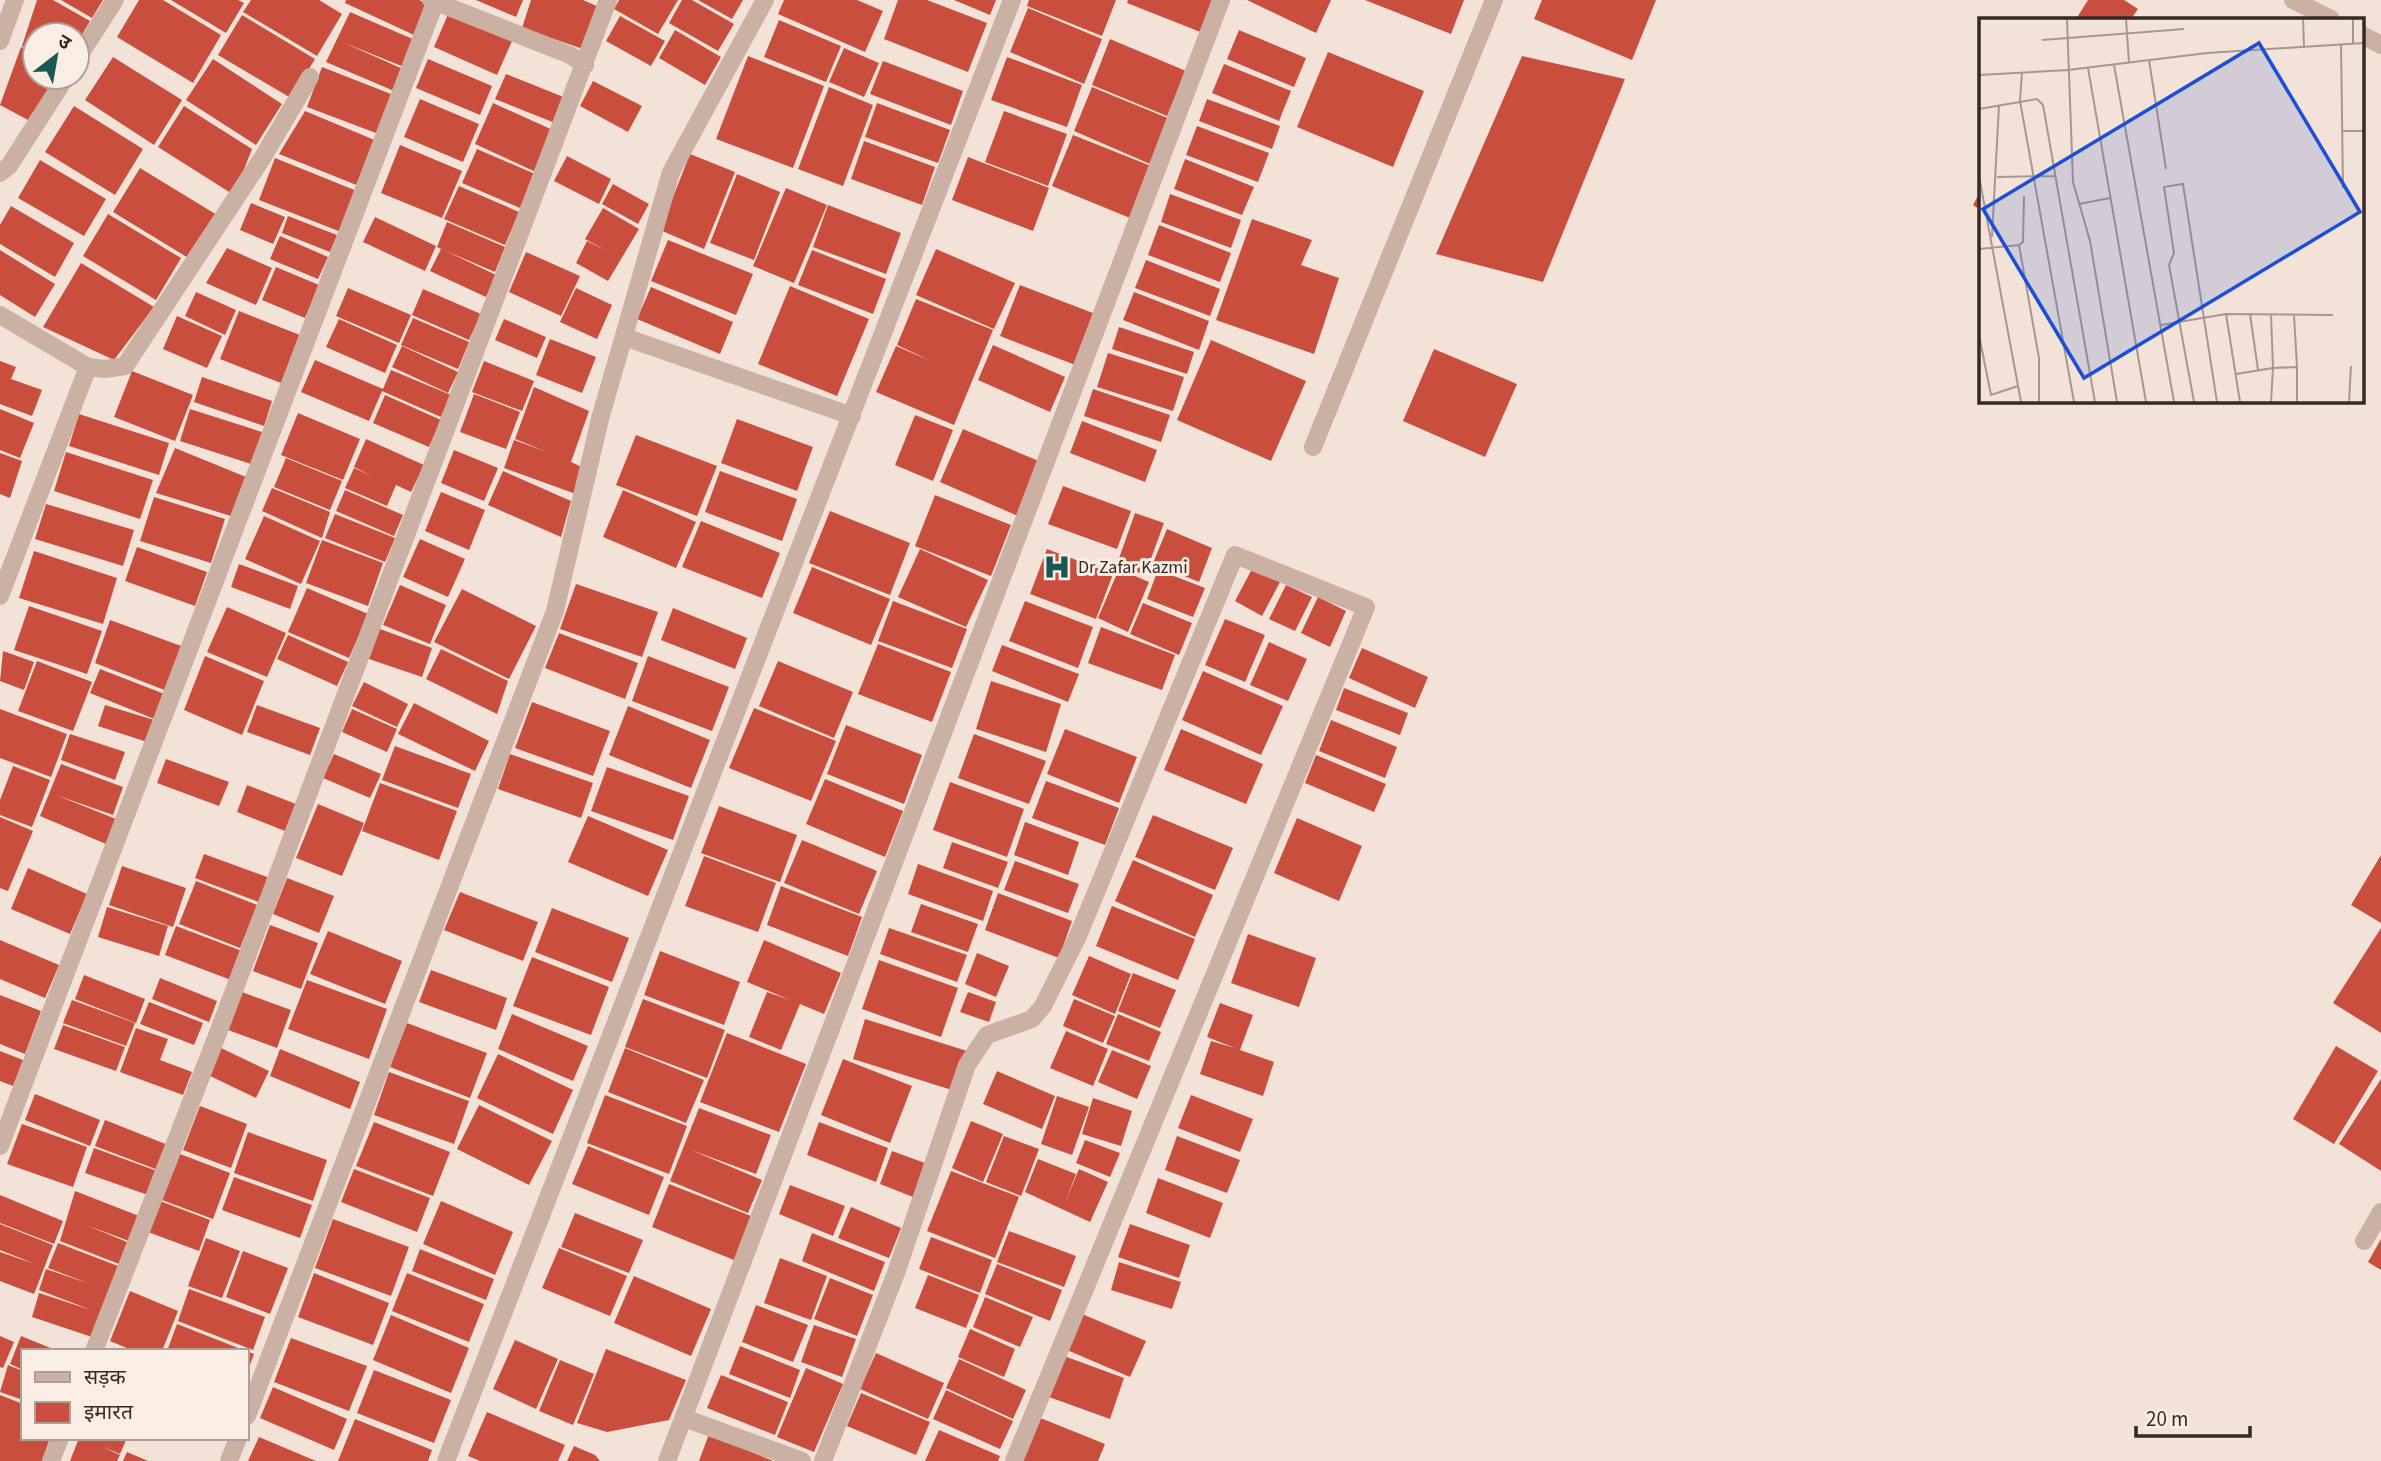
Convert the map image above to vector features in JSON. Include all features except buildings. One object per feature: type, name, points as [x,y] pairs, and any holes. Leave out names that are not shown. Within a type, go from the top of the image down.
[{"type":"street","points":[[1,35],[15,0]]},
{"type":"street","points":[[91,38],[115,0]]},
{"type":"street","points":[[95,1349],[218,1033],[608,0]]},
{"type":"street","points":[[248,1413],[555,611],[600,419],[671,172],[765,0]]},
{"type":"street","points":[[446,1461],[1012,0]]},
{"type":"street","points":[[667,1461],[1221,0]]},
{"type":"street","points":[[1313,447],[1494,0]]},
{"type":"street","points":[[2293,0],[2329,18]]},
{"type":"street","points":[[0,1146],[434,1],[570,55],[585,65]]},
{"type":"street","points":[[2364,36],[2381,45]]},
{"type":"street","points":[[0,315],[88,367],[105,369],[125,366],[263,157],[310,77]]},
{"type":"street","points":[[3,167],[56,91]]},
{"type":"street","points":[[624,337],[852,416]]},
{"type":"street","points":[[0,596],[88,367]]},
{"type":"street","points":[[822,1461],[896,1273],[967,1065],[987,1035],[1032,1019],[1043,1006],[1078,936],[1235,555],[1366,607],[1014,1461]]},
{"type":"street","points":[[2364,1241],[2381,1212]]},
{"type":"street","points":[[684,1418],[802,1461]]},
{"type":"street","points":[[51,1461],[59,1440]]},
{"type":"street","points":[[229,1461],[237,1440]]},
{"type":"place","name":"Dr Zafar Kazmi","points":[[1057,567]]}]
